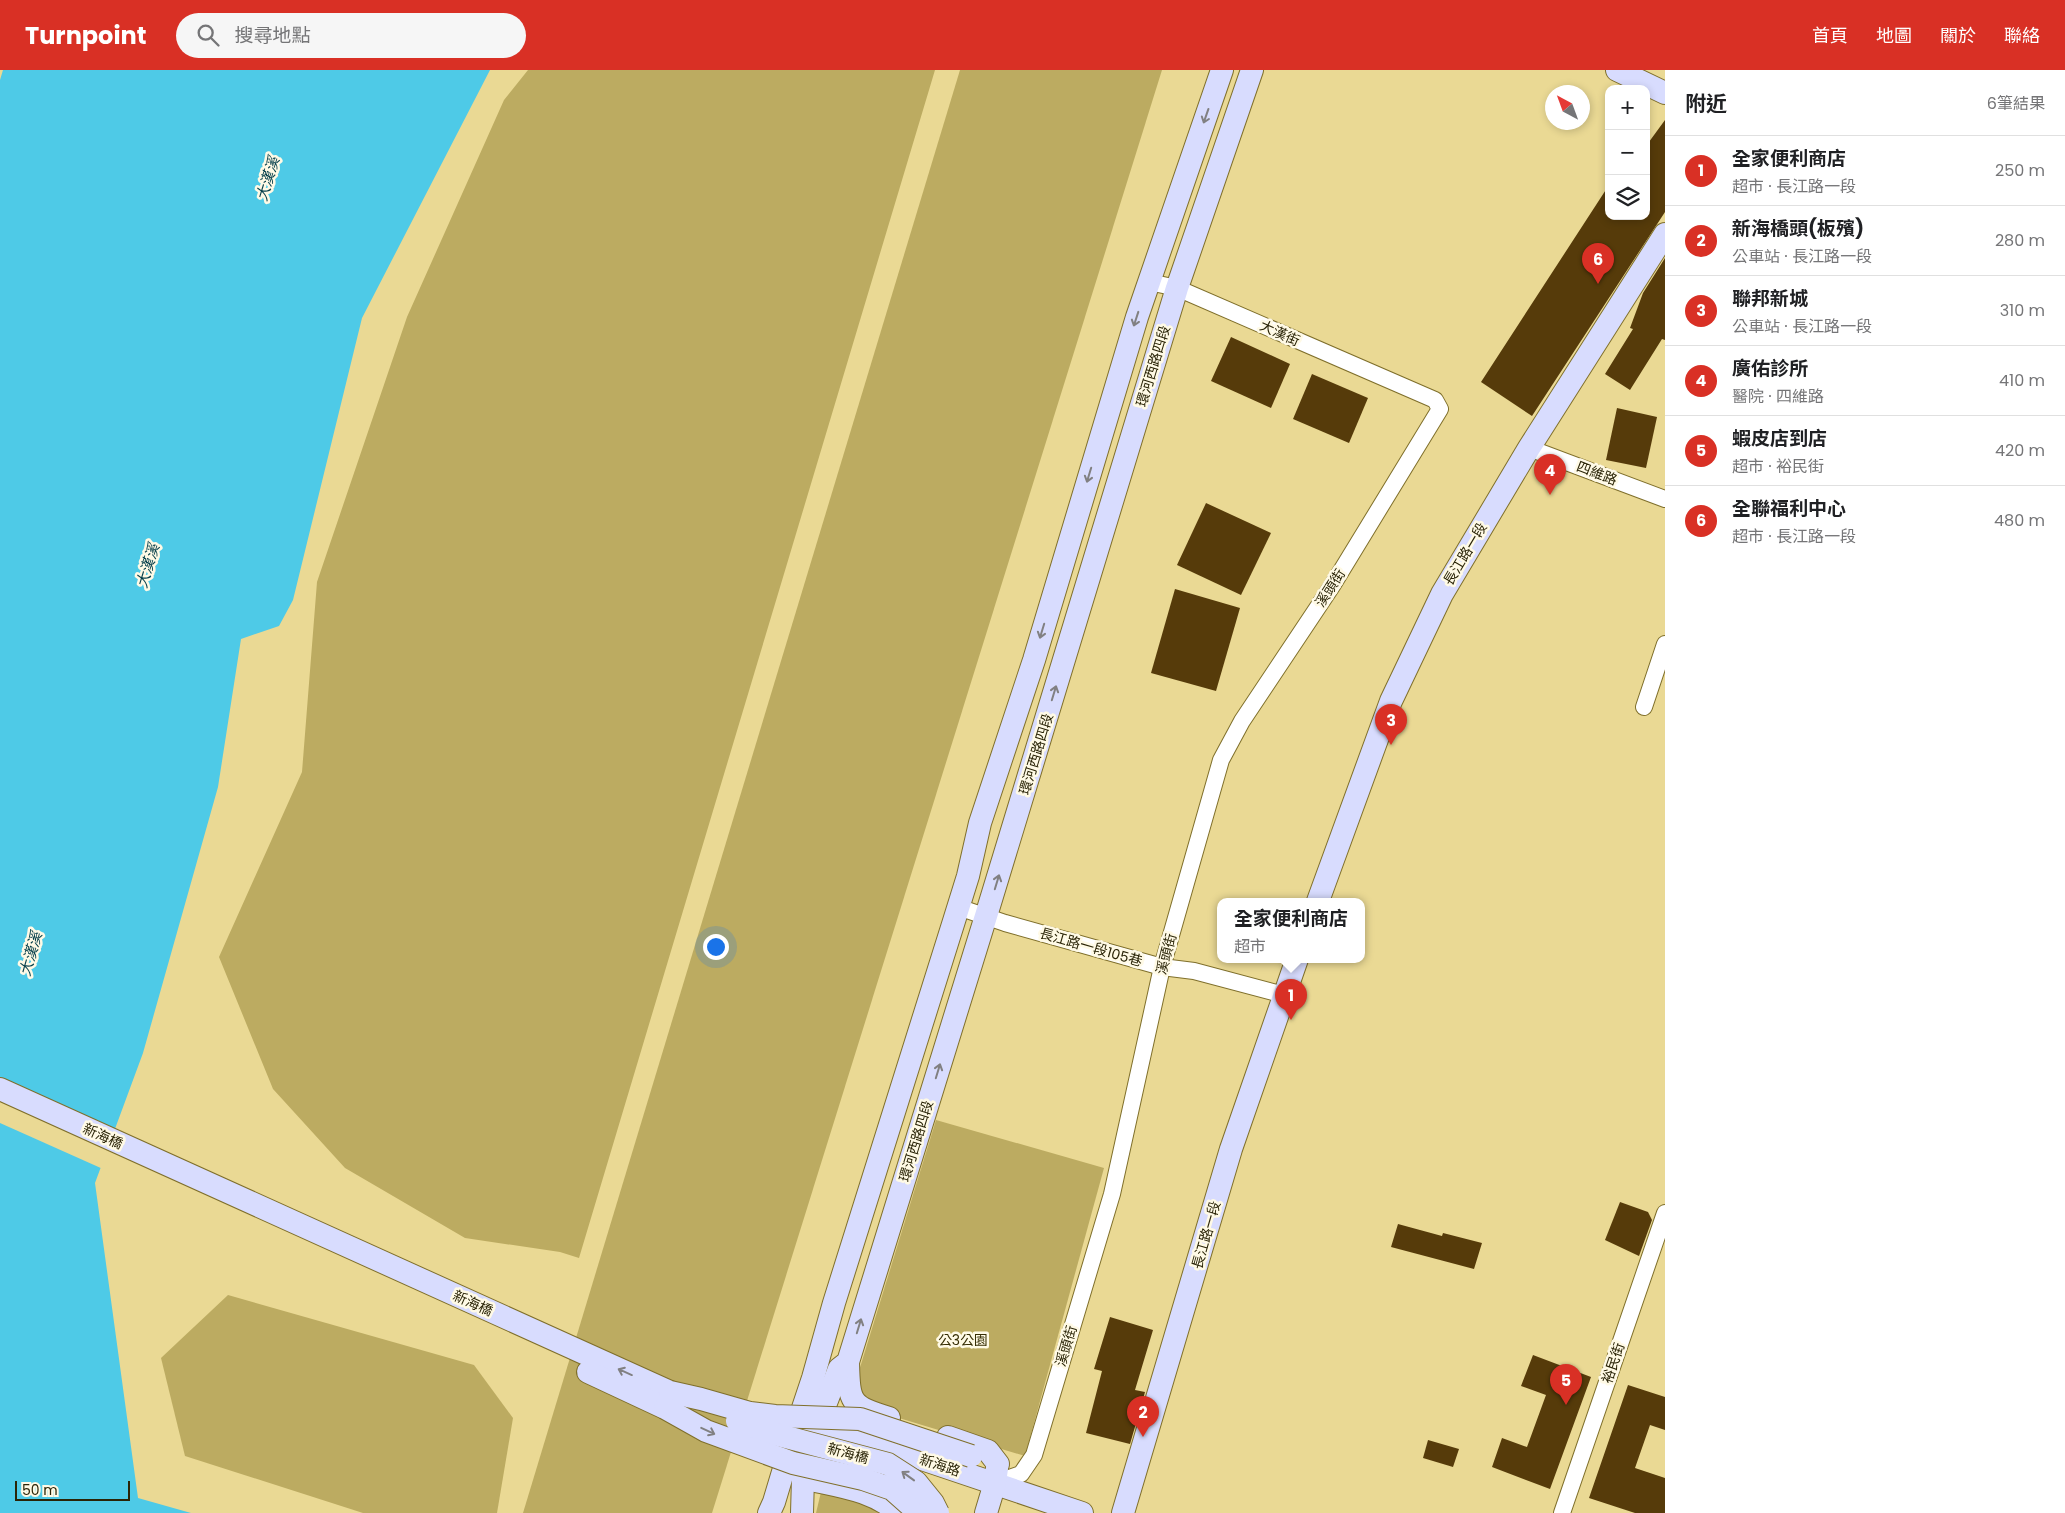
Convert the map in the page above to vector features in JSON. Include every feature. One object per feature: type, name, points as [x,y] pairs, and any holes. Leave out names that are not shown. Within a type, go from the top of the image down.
[{"type":"street","points":[[802,1513],[804,1433],[813,1378],[834,1303],[968,876],[980,823],[1034,660],[1137,316],[1222,70]]},
{"type":"street","name":"環河西路四段","points":[[804,1433],[839,1369],[848,1362],[1177,288],[1252,70]]},
{"type":"street","points":[[1620,71],[1665,92]]},
{"type":"street","name":"長江路一段","points":[[1319,898],[1396,690],[1442,594],[1529,448],[1665,234]]},
{"type":"street","name":"大漢街","points":[[1149,282],[1177,288],[1435,400],[1440,410],[1416,449]]},
{"type":"street","name":"四維路","points":[[1529,448],[1665,499]]},
{"type":"street","name":"溪頭街","points":[[997,1473],[1021,1474],[1034,1455],[1112,1194],[1162,967],[1221,760],[1242,721],[1332,586],[1416,449]]},
{"type":"street","points":[[1644,708],[1665,644]]},
{"type":"street","name":"長江路一段105巷","points":[[958,907],[1162,967],[1194,971],[1284,995]]},
{"type":"street","name":"長江路一段","points":[[1123,1513],[1231,1149],[1296,963]]},
{"type":"street","name":"新海橋","points":[[0,1090],[708,1410],[749,1426],[888,1464],[916,1482],[933,1503],[938,1513]]},
{"type":"street","name":"新海橋","points":[[0,1104],[665,1408],[706,1431],[793,1463],[878,1483],[902,1496],[919,1513]]},
{"type":"street","name":"裕民街","points":[[1562,1513],[1665,1213]]},
{"type":"street","points":[[848,1362],[848,1387],[852,1400],[863,1410],[988,1451],[997,1473],[986,1513]]},
{"type":"street","points":[[670,1392],[758,1414],[860,1419],[971,1456],[997,1473]]},
{"type":"street","points":[[773,1509],[804,1433]]},
{"type":"street","name":"新海路","points":[[804,1433],[856,1440],[883,1448],[997,1473],[1082,1513]]},
{"type":"street","points":[[803,1478],[864,1492],[888,1503],[898,1513]]},
{"type":"green space","points":[[528,70],[935,70],[579,1258],[560,1252],[465,1238],[345,1168],[273,1089],[219,957],[302,772],[317,582],[407,317],[504,100]]},
{"type":"green space","points":[[960,70],[1162,70],[712,1513],[523,1513]]},
{"type":"green space","name":"公3公園","points":[[936,1120],[1104,1168],[1025,1456],[879,1412],[862,1399],[858,1374]]},
{"type":"green space","points":[[228,1295],[474,1365],[513,1418],[497,1513],[363,1513],[185,1456],[161,1358]]},
{"type":"green space","points":[[821,1492],[841,1492],[890,1513],[816,1513]]},
{"type":"water","name":"大漢溪","points":[[3,70],[490,70],[362,318],[293,600],[279,626],[241,639],[218,787],[143,1053],[95,1183],[138,1498],[191,1513],[0,1513],[0,80]]},
{"type":"pier","points":[[0,1077],[117,1130],[103,1169],[0,1123]]},
{"type":"building","points":[[1665,120],[1665,212],[1532,416],[1481,382],[1605,191],[1605,220],[1650,220],[1650,141]]},
{"type":"building","points":[[1665,258],[1665,340],[1662,339],[1630,390],[1605,374],[1633,329],[1630,328],[1643,293]]},
{"type":"building","points":[[1231,337],[1290,364],[1271,408],[1211,381]]},
{"type":"building","points":[[1312,374],[1368,398],[1349,443],[1293,419]]},
{"type":"building","points":[[1617,408],[1657,417],[1646,468],[1606,460]]},
{"type":"building","points":[[1206,503],[1271,533],[1241,595],[1177,565]]},
{"type":"building","points":[[1175,589],[1240,608],[1216,691],[1151,673]]},
{"type":"building","points":[[1620,1202],[1648,1212],[1652,1220],[1639,1256],[1605,1240]]},
{"type":"building","points":[[1398,1224],[1442,1236],[1443,1233],[1482,1243],[1474,1269],[1391,1247]]},
{"type":"building","points":[[1110,1317],[1153,1330],[1135,1390],[1145,1392],[1130,1444],[1086,1433],[1102,1371],[1094,1369]]},
{"type":"building","points":[[1533,1355],[1591,1377],[1550,1489],[1492,1467],[1502,1438],[1527,1447],[1546,1395],[1521,1386]]},
{"type":"building","points":[[1628,1385],[1665,1397],[1665,1430],[1650,1425],[1635,1468],[1665,1478],[1665,1513],[1635,1513],[1589,1498]]},
{"type":"building","points":[[1428,1440],[1459,1449],[1453,1467],[1423,1458]]},
{"type":"place","name":"全聯福利中心","points":[[1598,284]]},
{"type":"place","name":"廣佑診所","points":[[1550,495]]},
{"type":"place","name":"聯邦新城","points":[[1391,745]]},
{"type":"place","name":"全家便利商店","points":[[1291,1020]]},
{"type":"place","name":"蝦皮店到店","points":[[1566,1405]]},
{"type":"place","name":"新海橋頭(板殯)","points":[[1143,1437]]}]
